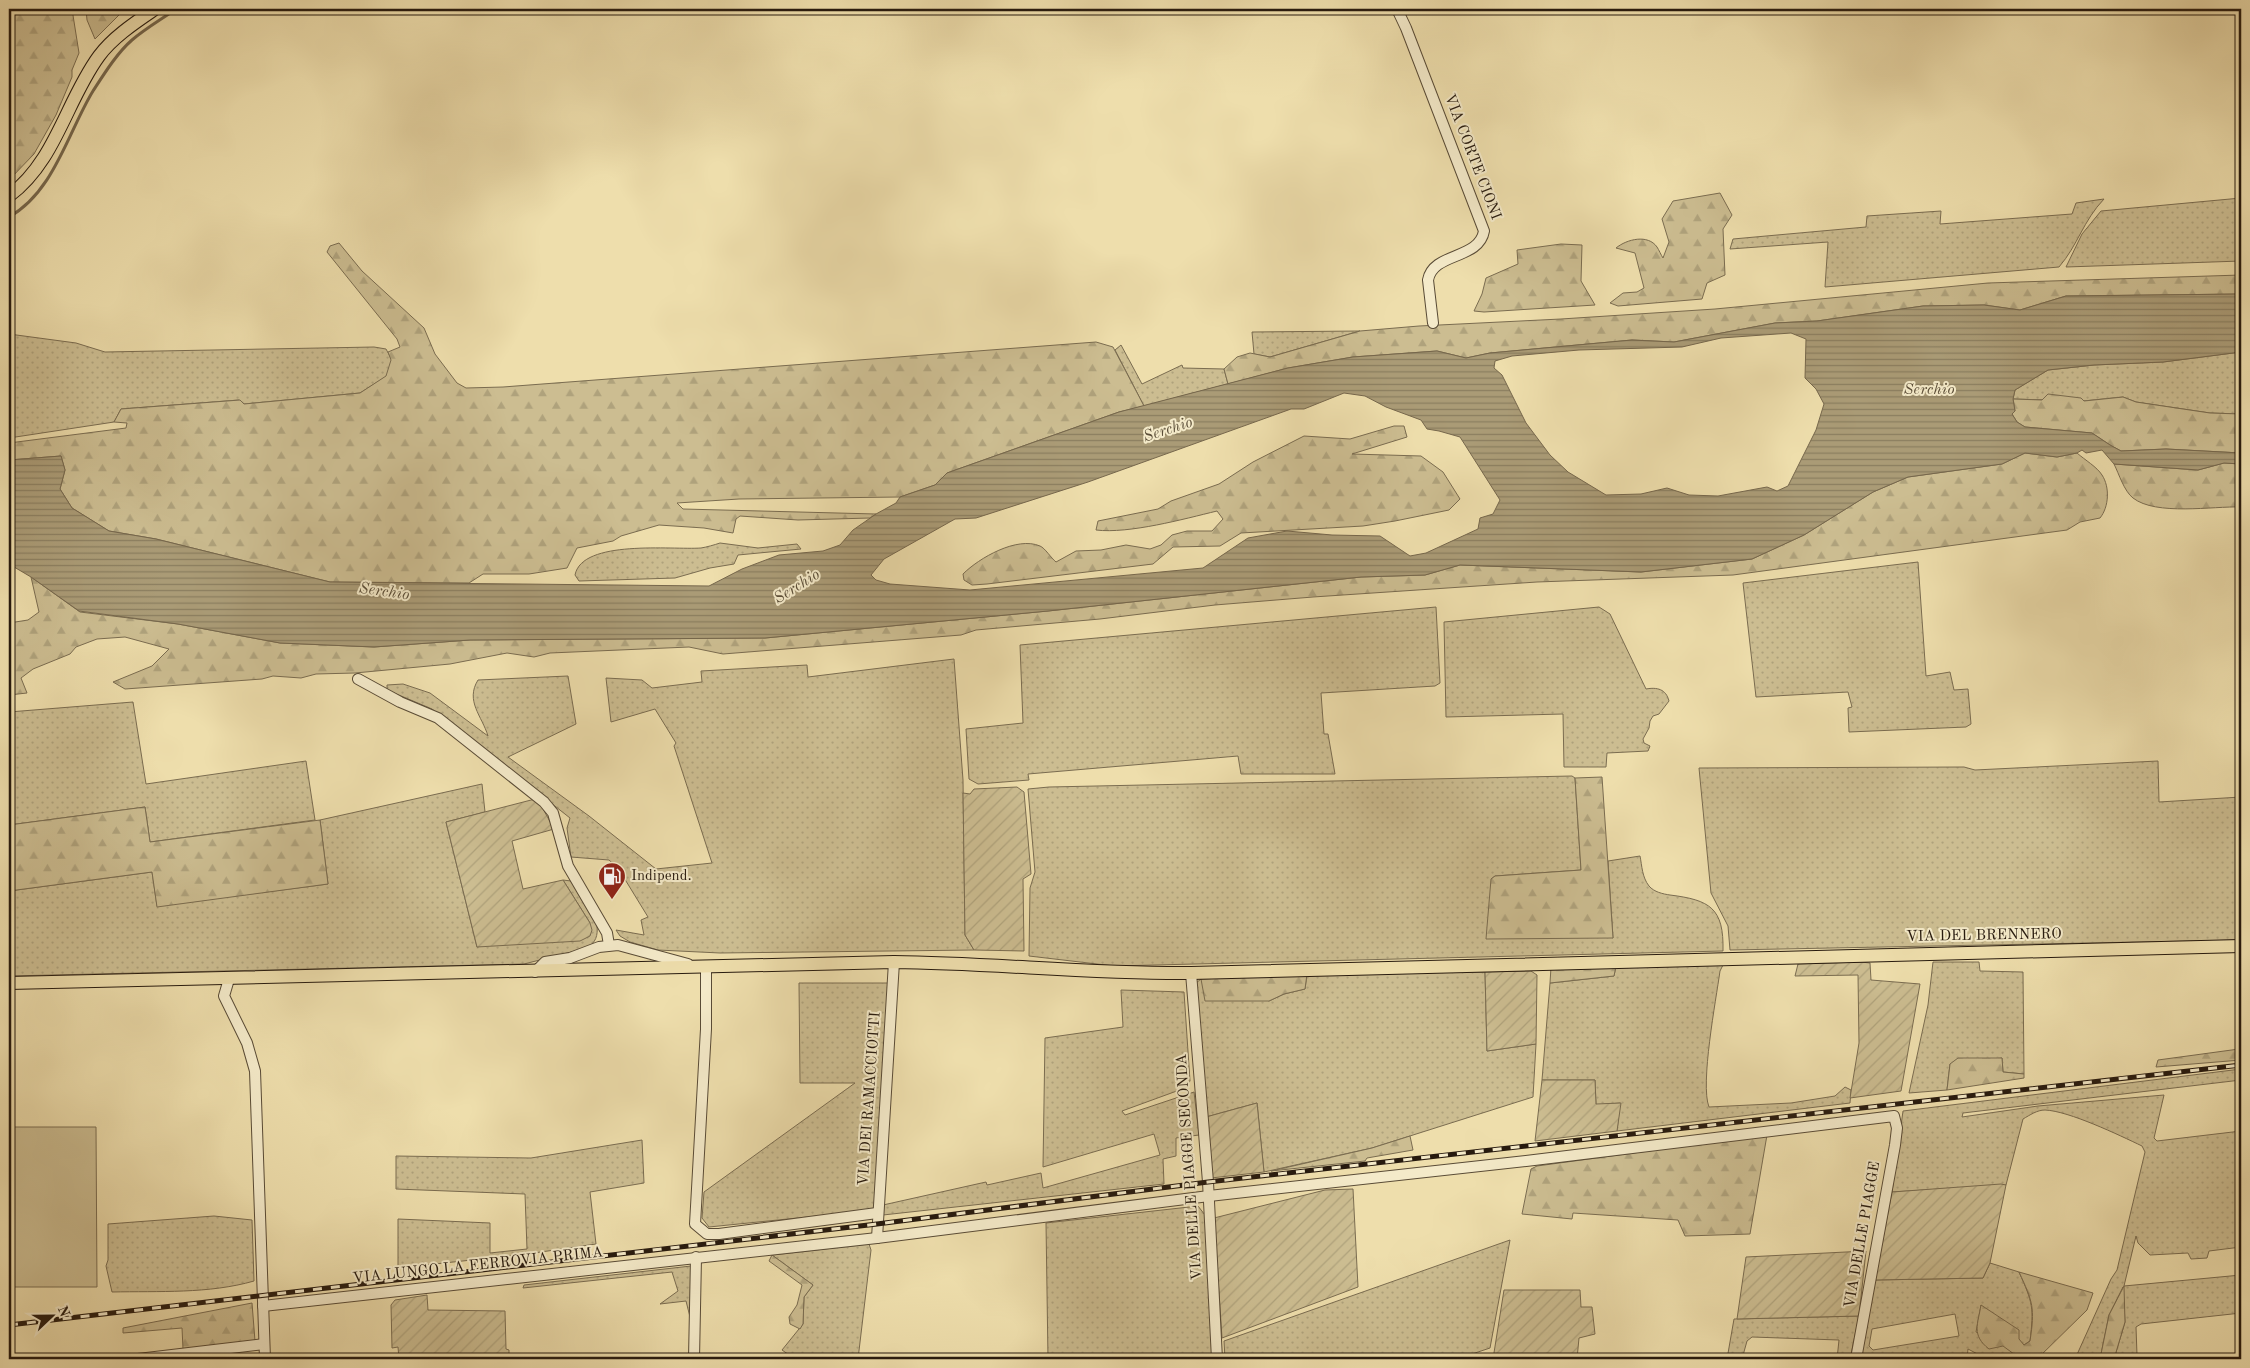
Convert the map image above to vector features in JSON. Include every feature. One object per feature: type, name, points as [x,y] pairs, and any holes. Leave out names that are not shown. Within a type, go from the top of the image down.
[{"type":"main road","points":[[9,196],[28,180],[47,153],[87,74],[100,54],[131,26],[155,9]]},
{"type":"main road","name":"VIA DEL BRENNERO","points":[[9,983],[894,962],[966,963],[1125,973],[1191,973],[2241,946]]},
{"type":"street","name":"VIA CORTE CIONI","points":[[1397,9],[1484,231],[1481,242],[1476,247],[1440,263],[1429,274],[1433,323]]},
{"type":"street","points":[[358,679],[400,702],[438,718],[544,802],[553,812],[568,866],[607,933],[609,945]]},
{"type":"street","points":[[535,972],[546,962],[570,958],[609,945],[618,945],[701,966],[706,1029],[695,1224],[707,1234],[877,1213]]},
{"type":"street","name":"VIA DEI RAMACCIOTTI","points":[[877,1238],[877,1213],[894,962]]},
{"type":"street","name":"VIA DELLE PIAGGE SECONDA","points":[[1191,973],[1209,1196],[1217,1359]]},
{"type":"street","points":[[229,978],[224,996],[247,1043],[254,1071],[265,1359]]},
{"type":"street","name":"VIA LUNGO LA FERROVIA PRIMA","points":[[263,1306],[877,1238],[1209,1196],[1517,1162],[1894,1116]]},
{"type":"street","name":"VIA DELLE PIAGGE","points":[[1856,1359],[1895,1145],[1897,1128],[1894,1116]]},
{"type":"street","points":[[694,1359],[696,1257]]},
{"type":"street","points":[[138,1359],[264,1344]]},
{"type":"green space","points":[[9,9],[72,9],[79,53],[72,70],[72,77],[56,115],[34,154],[9,180]]},
{"type":"green space","points":[[86,9],[125,9],[95,39],[87,20]]},
{"type":"green space","points":[[1720,193],[1732,215],[1723,229],[1725,275],[1707,283],[1702,299],[1618,306],[1610,303],[1623,293],[1637,292],[1644,288],[1635,253],[1616,248],[1631,240],[1648,240],[1657,247],[1663,258],[1669,242],[1662,219],[1673,201]]},
{"type":"green space","points":[[2241,198],[2241,261],[2066,267],[2082,234],[2101,211]]},
{"type":"green space","points":[[2104,199],[2059,267],[1825,287],[1828,242],[1730,249],[1733,239],[1866,227],[1867,216],[1941,211],[1940,224],[2072,214],[2076,203]]},
{"type":"green space","points":[[339,243],[362,271],[424,328],[435,354],[457,383],[466,388],[503,387],[1096,342],[1113,347],[1144,406],[1119,412],[947,473],[935,485],[900,497],[739,499],[677,503],[683,509],[876,514],[870,518],[798,520],[740,516],[736,519],[733,533],[704,528],[659,525],[621,536],[613,541],[577,548],[567,568],[529,574],[483,574],[469,583],[330,582],[156,539],[109,531],[72,508],[60,489],[65,470],[61,456],[9,460],[9,443],[126,428],[127,423],[114,422],[121,409],[240,400],[244,404],[360,393],[386,376],[391,360],[388,352],[400,347],[397,339],[327,252],[330,246]]},
{"type":"green space","points":[[1561,244],[1582,245],[1581,281],[1595,305],[1474,311],[1482,294],[1486,278],[1518,264],[1517,250]]},
{"type":"green space","points":[[2241,275],[2241,294],[2066,296],[2020,310],[1984,305],[1923,306],[1817,321],[1775,323],[1674,342],[1632,340],[1490,353],[1466,358],[1437,351],[1353,357],[1288,368],[1228,384],[1224,369],[1237,357],[1250,353],[1270,357],[1360,331],[1715,309],[1988,283]]},
{"type":"green space","points":[[1360,331],[1270,357],[1254,354],[1252,332]]},
{"type":"green space","points":[[9,334],[76,343],[105,352],[374,347],[386,349],[392,360],[387,376],[360,393],[244,404],[239,400],[121,409],[114,422],[9,438]]},
{"type":"green space","points":[[1121,345],[1142,384],[1182,365],[1183,368],[1224,369],[1228,384],[1144,406],[1115,350]]},
{"type":"green space","points":[[2241,352],[2241,414],[2210,413],[2136,402],[2123,397],[2083,401],[2013,399],[2015,390],[2048,370],[2094,365],[2163,362]]},
{"type":"green space","points":[[2048,394],[2081,398],[2084,401],[2123,397],[2136,402],[2210,413],[2241,414],[2241,453],[2166,449],[2121,451],[2092,433],[2025,427],[2017,422],[2012,414],[2015,411],[2013,399],[2042,400]]},
{"type":"green space","points":[[1394,426],[1404,426],[1407,437],[1352,454],[1421,456],[1443,472],[1460,499],[1449,510],[1363,526],[1241,533],[1220,546],[1173,547],[1153,564],[987,584],[972,585],[964,580],[963,574],[979,561],[1010,546],[1031,544],[1040,546],[1056,562],[1076,551],[1101,550],[1126,545],[1150,549],[1161,545],[1172,535],[1187,531],[1212,531],[1223,519],[1217,511],[1140,528],[1109,531],[1096,530],[1098,521],[1158,509],[1171,501],[1219,484],[1253,462],[1304,436],[1350,439]]},
{"type":"green space","points":[[2025,453],[2057,457],[2077,453],[2094,466],[2105,480],[2107,491],[2107,503],[2100,518],[2080,522],[2067,530],[1733,575],[1537,582],[1313,597],[1215,605],[1100,619],[976,630],[961,635],[723,654],[689,647],[550,653],[534,657],[507,653],[450,664],[355,673],[316,674],[301,678],[273,676],[262,679],[125,689],[113,682],[152,666],[169,649],[125,637],[97,639],[76,647],[70,654],[33,669],[21,678],[27,693],[9,695],[9,623],[28,620],[39,612],[31,577],[80,612],[178,624],[280,643],[374,647],[470,640],[765,638],[1048,611],[1361,577],[1425,575],[1460,565],[1641,572],[1752,559],[1804,535],[1873,492],[1908,477],[2002,464]]},
{"type":"green space","points":[[2224,463],[2241,464],[2241,507],[2185,509],[2143,504],[2133,498],[2127,491],[2114,464],[2198,470]]},
{"type":"green space","points":[[720,543],[758,548],[797,544],[801,549],[738,555],[734,564],[710,568],[675,578],[579,581],[575,575],[581,564],[594,556],[610,551],[650,548],[701,548]]},
{"type":"green space","points":[[1918,562],[1926,676],[1950,672],[1954,690],[1968,689],[1971,724],[1966,727],[1849,732],[1848,708],[1852,707],[1848,692],[1756,697],[1743,583]]},
{"type":"green space","points":[[1436,607],[1440,683],[1435,686],[1321,693],[1324,734],[1328,734],[1335,774],[1241,774],[1238,756],[1028,774],[1029,780],[978,784],[969,779],[966,729],[1023,723],[1020,645]]},
{"type":"green space","points":[[1599,607],[1610,614],[1646,689],[1654,688],[1663,691],[1668,697],[1669,701],[1659,714],[1653,716],[1650,721],[1649,728],[1643,739],[1644,743],[1650,746],[1648,751],[1607,753],[1606,767],[1564,767],[1563,714],[1446,717],[1444,622]]},
{"type":"green space","points":[[954,659],[963,780],[965,935],[974,950],[720,953],[658,950],[630,942],[620,936],[616,930],[644,935],[641,920],[648,917],[618,868],[609,860],[571,857],[567,828],[570,818],[432,709],[387,690],[387,685],[403,684],[430,693],[488,736],[474,702],[474,688],[478,680],[568,676],[576,724],[508,757],[589,816],[656,869],[712,863],[674,746],[676,743],[655,709],[611,722],[606,678],[642,680],[652,688],[702,682],[701,671],[807,665],[808,677]]},
{"type":"green space","points":[[133,702],[146,784],[306,761],[315,820],[150,842],[145,807],[9,825],[9,712]]},
{"type":"green space","points":[[2158,761],[2159,802],[2241,797],[2241,940],[1730,950],[1728,926],[1711,893],[1699,768],[1964,767],[1975,770]]},
{"type":"green space","points":[[1572,776],[1575,778],[1581,870],[1495,876],[1491,879],[1613,938],[1608,861],[1640,856],[1644,875],[1651,888],[1662,893],[1695,900],[1712,909],[1721,925],[1723,951],[1114,966],[1029,956],[1030,888],[1035,872],[1028,789]]},
{"type":"green space","points":[[1602,777],[1613,938],[1486,939],[1491,879],[1495,876],[1581,870],[1575,778]]},
{"type":"green space","points":[[482,784],[485,812],[446,822],[477,947],[590,923],[563,880],[571,881],[597,925],[596,938],[587,948],[524,964],[9,976],[9,891],[152,872],[157,906],[328,884],[320,820]]},
{"type":"green space","points":[[1017,787],[1024,792],[1031,874],[1023,879],[1024,951],[974,950],[965,935],[963,793],[970,794],[974,789]]},
{"type":"green space","points":[[535,799],[542,807],[554,829],[512,841],[523,889],[563,880],[590,923],[592,930],[590,936],[580,941],[477,947],[446,822]]},
{"type":"green space","points":[[145,807],[150,842],[320,820],[328,884],[157,907],[152,872],[9,891],[9,825]]},
{"type":"green space","points":[[1933,962],[1979,962],[1980,971],[2023,972],[2024,1074],[2003,1072],[2002,1058],[1950,1064],[1947,1090],[1909,1093],[1928,1005]]},
{"type":"green space","points":[[1870,963],[1871,980],[1920,984],[1901,1091],[1850,1098],[1859,1043],[1858,975],[1795,976],[1798,964]]},
{"type":"green space","points":[[1723,965],[1720,971],[1707,1062],[1706,1080],[1709,1107],[1791,1103],[1835,1096],[1845,1087],[1851,1090],[1850,1103],[1617,1131],[1620,1103],[1596,1105],[1595,1080],[1542,1080],[1550,983],[1614,976],[1616,966]]},
{"type":"green space","points":[[1616,966],[1614,976],[1550,983],[1551,967]]},
{"type":"green space","points":[[1531,971],[1537,975],[1536,1044],[1487,1051],[1485,972]]},
{"type":"green space","points":[[1485,972],[1487,1051],[1536,1044],[1533,1097],[1372,1148],[1264,1172],[1257,1103],[1206,1117],[1196,983],[1201,979],[1269,1001],[1284,994],[1305,989],[1307,974]]},
{"type":"green space","points":[[1307,974],[1305,989],[1284,994],[1269,1001],[1205,1001],[1201,979]]},
{"type":"green space","points":[[799,983],[888,983],[876,1210],[709,1227],[702,1218],[704,1192],[855,1083],[800,1083]]},
{"type":"green space","points":[[1121,990],[1184,992],[1190,1081],[1185,1088],[1122,1111],[1125,1115],[1194,1092],[1199,1135],[1176,1138],[1176,1156],[1163,1159],[1164,1184],[883,1215],[883,1205],[986,1182],[987,1185],[1041,1173],[1043,1188],[1160,1155],[1154,1134],[1043,1167],[1045,1038],[1123,1027]]},
{"type":"green space","points":[[2239,1002],[2241,1002],[2241,1060],[2156,1067],[2158,1060],[2239,1049]]},
{"type":"green space","points":[[1958,1058],[2002,1058],[2003,1072],[2024,1074],[2024,1078],[1947,1090],[1950,1064]]},
{"type":"green space","points":[[2241,1069],[2241,1080],[1963,1113],[1962,1117],[2038,1106],[2164,1095],[2154,1138],[2157,1141],[2241,1131],[2241,1247],[2209,1251],[2207,1258],[2191,1259],[2188,1253],[2150,1255],[2138,1243],[2136,1236],[2124,1286],[2241,1275],[2241,1313],[2141,1324],[2136,1327],[2137,1355],[2135,1359],[2114,1359],[2125,1322],[2123,1287],[2109,1315],[2100,1359],[2075,1359],[2111,1279],[2117,1270],[2145,1152],[2142,1146],[2067,1114],[2042,1110],[2023,1119],[2006,1185],[1892,1192],[1903,1111]]},
{"type":"green space","points":[[1542,1080],[1595,1080],[1596,1104],[1621,1103],[1617,1131],[1535,1141]]},
{"type":"green space","points":[[1257,1103],[1264,1172],[1211,1178],[1206,1117]]},
{"type":"green space","points":[[9,1127],[96,1127],[97,1287],[9,1287]]},
{"type":"green space","points":[[1767,1135],[1750,1234],[1685,1236],[1678,1220],[1573,1213],[1572,1219],[1522,1214],[1531,1169],[1537,1166]]},
{"type":"green space","points":[[1410,1136],[1413,1150],[1367,1158],[1365,1161],[1271,1171],[1372,1148]]},
{"type":"green space","points":[[642,1140],[644,1183],[590,1192],[596,1244],[527,1254],[398,1268],[398,1219],[490,1223],[490,1253],[527,1249],[525,1194],[396,1189],[396,1156],[531,1158]]},
{"type":"green space","points":[[2006,1185],[1990,1263],[1983,1278],[1875,1280],[1892,1192]]},
{"type":"green space","points":[[1353,1189],[1358,1287],[1222,1338],[1214,1218],[1325,1190]]},
{"type":"green space","points":[[1198,1206],[1205,1215],[1214,1359],[1048,1359],[1046,1223]]},
{"type":"green space","points":[[214,1216],[252,1220],[254,1281],[201,1290],[112,1292],[106,1266],[108,1260],[108,1224]]},
{"type":"green space","points":[[1510,1240],[1490,1348],[1457,1359],[1225,1359],[1224,1341]]},
{"type":"green space","points":[[869,1244],[871,1250],[858,1359],[795,1359],[782,1350],[803,1324],[804,1297],[813,1285],[772,1255]]},
{"type":"green space","points":[[1866,1251],[1859,1316],[1737,1319],[1746,1257]]},
{"type":"green space","points":[[772,1255],[813,1285],[804,1297],[803,1324],[800,1329],[790,1324],[789,1317],[797,1305],[802,1285],[769,1261]]},
{"type":"green space","points":[[1990,1263],[2019,1272],[2024,1283],[2030,1299],[2032,1313],[2030,1341],[2024,1345],[1981,1305],[1976,1332],[2003,1345],[2018,1359],[1987,1359],[1968,1349],[1967,1359],[1861,1359],[1875,1280],[1983,1278]],"holes":[[[1955,1314],[1959,1336],[1873,1350],[1869,1346],[1872,1329]]]},
{"type":"green space","points":[[691,1266],[691,1321],[686,1301],[660,1304],[678,1291],[672,1272],[523,1288],[524,1285]]},
{"type":"green space","points":[[2019,1272],[2093,1293],[2087,1310],[2037,1359],[2018,1359],[2018,1357],[2003,1346],[1989,1349],[1983,1344],[1978,1334],[1977,1324],[1981,1305],[2019,1330],[2019,1339],[2024,1345],[2030,1341],[2032,1305]]},
{"type":"green space","points":[[2124,1286],[2125,1322],[2114,1359],[2100,1359],[2109,1315]]},
{"type":"green space","points":[[1504,1290],[1580,1290],[1581,1307],[1592,1307],[1595,1334],[1579,1338],[1577,1359],[1493,1359]]},
{"type":"green space","points":[[427,1295],[428,1310],[505,1311],[506,1349],[509,1350],[509,1359],[399,1359],[398,1347],[392,1348],[391,1305],[395,1300]]},
{"type":"green space","points":[[252,1303],[255,1341],[183,1349],[182,1328],[123,1333],[123,1328]]},
{"type":"green space","points":[[1859,1316],[1850,1359],[1837,1359],[1839,1340],[1752,1337],[1747,1341],[1742,1359],[1727,1359],[1734,1319]]},
{"type":"water","name":"Serchio","points":[[2241,294],[2241,352],[2163,362],[2094,365],[2048,370],[2015,390],[2013,399],[2015,411],[2012,414],[2017,422],[2025,427],[2092,433],[2121,451],[2166,449],[2241,453],[2241,464],[2224,463],[2198,470],[2114,464],[2102,450],[2086,453],[2082,450],[2077,453],[2057,457],[2025,453],[2002,464],[1908,477],[1873,492],[1804,535],[1752,559],[1641,572],[1460,565],[1425,575],[1361,577],[1048,611],[765,638],[470,640],[374,647],[280,643],[178,624],[79,611],[9,564],[9,460],[61,456],[65,470],[60,489],[72,508],[109,531],[156,539],[330,582],[709,586],[742,569],[779,555],[823,551],[840,545],[853,530],[896,503],[900,497],[935,485],[947,473],[1119,412],[1288,368],[1353,357],[1437,351],[1466,358],[1490,353],[1632,340],[1674,342],[1775,323],[1817,321],[1923,306],[1984,305],[2020,310],[2066,296]],"holes":[[[1791,333],[1806,339],[1805,378],[1816,389],[1824,404],[1816,430],[1788,486],[1777,491],[1767,487],[1718,496],[1689,495],[1667,488],[1641,494],[1606,495],[1568,472],[1550,455],[1526,423],[1502,375],[1494,368],[1495,361],[1512,356],[1579,350],[1682,347],[1721,338]],[[1344,393],[1365,396],[1386,407],[1421,420],[1427,429],[1460,437],[1500,500],[1493,514],[1480,518],[1478,529],[1426,553],[1410,556],[1380,536],[1332,535],[1287,531],[1248,538],[1203,568],[970,590],[890,584],[876,580],[871,575],[884,559],[955,519],[976,518],[1088,482],[1291,409],[1304,409]]]},
{"type":"waterway","points":[[9,217],[25,206],[38,193],[49,177],[84,107],[116,57],[137,36],[176,9]]},
{"type":"railway","points":[[9,1325],[877,1224],[1208,1182],[2241,1065]]},
{"type":"place","name":"Indipend.","points":[[612,900]]}]
